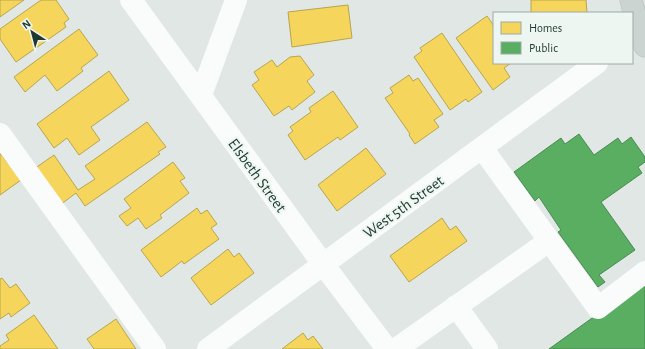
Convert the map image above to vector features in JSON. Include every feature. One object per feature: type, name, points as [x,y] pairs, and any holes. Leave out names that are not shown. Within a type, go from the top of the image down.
[{"type":"main road","points":[[631,0],[640,35]]},
{"type":"street","name":"Elsbeth Street","points":[[131,0],[323,264],[387,349]]},
{"type":"street","points":[[201,95],[236,0]]},
{"type":"street","name":"West 5th Street","points":[[208,349],[596,64]]},
{"type":"street","points":[[0,134],[155,349]]},
{"type":"street","points":[[482,148],[598,308],[645,272]]},
{"type":"street","points":[[396,349],[549,241]]},
{"type":"street","points":[[456,306],[488,349]]},
{"type":"building: Homes","points":[[0,0],[24,0],[0,17]]},
{"type":"building: Homes","points":[[41,0],[56,0],[69,19],[64,23],[66,27],[16,62],[0,39],[0,29]]},
{"type":"building: Homes","points":[[531,0],[586,0],[587,12],[531,12]]},
{"type":"building: Homes","points":[[348,5],[352,38],[292,47],[288,12]]},
{"type":"building: Homes","points":[[487,16],[493,25],[493,64],[510,64],[504,68],[510,77],[493,90],[456,38]]},
{"type":"building: Homes","points":[[79,29],[98,55],[81,68],[83,71],[57,91],[45,75],[25,92],[14,77]]},
{"type":"building: Homes","points":[[442,33],[482,92],[468,102],[466,99],[450,110],[414,57],[422,51],[420,48]]},
{"type":"building: Homes","points":[[300,56],[314,75],[307,81],[315,92],[292,110],[289,106],[274,116],[252,85],[259,80],[254,72],[272,60],[277,67],[290,57]]},
{"type":"building: Homes","points":[[109,71],[129,100],[91,127],[100,140],[79,155],[67,138],[54,148],[37,124]]},
{"type":"building: Homes","points":[[409,75],[413,81],[418,78],[443,114],[434,120],[439,127],[415,144],[409,135],[410,134],[385,98],[393,93],[390,88]]},
{"type":"building: Homes","points":[[333,91],[358,127],[340,140],[338,137],[305,160],[288,135],[293,131],[290,127],[311,112],[309,108]]},
{"type":"building: Homes","points":[[147,122],[166,147],[158,152],[160,154],[85,206],[76,193],[60,205],[34,169],[54,155],[78,190],[95,179],[85,166]]},
{"type":"building: Homes","points":[[366,148],[386,174],[337,211],[318,185]]},
{"type":"building: Homes","points":[[0,153],[21,180],[0,195]]},
{"type":"building: Homes","points":[[173,162],[185,178],[180,181],[189,193],[160,215],[162,218],[146,229],[138,218],[127,226],[119,216],[131,208],[124,199]]},
{"type":"building: Homes","points":[[197,208],[201,214],[207,210],[217,224],[211,228],[219,239],[184,264],[182,261],[161,277],[141,250]]},
{"type":"building: Homes","points":[[442,218],[450,230],[456,226],[467,241],[409,282],[390,256]]},
{"type":"building: Homes","points":[[228,249],[234,257],[239,253],[254,273],[211,305],[191,278]]},
{"type":"building: Homes","points":[[2,278],[10,288],[16,284],[30,303],[11,317],[9,313],[0,319],[0,279]]},
{"type":"building: Homes","points":[[34,315],[58,349],[0,349],[0,346],[9,340],[6,335]]},
{"type":"building: Homes","points":[[116,319],[136,349],[94,349],[87,339]]},
{"type":"building: Homes","points":[[303,333],[308,340],[313,336],[323,349],[282,349]]},
{"type":"building: Public","points":[[579,134],[594,155],[618,138],[622,144],[631,137],[645,157],[645,162],[638,167],[642,173],[601,202],[635,250],[599,275],[605,282],[598,287],[558,232],[561,230],[539,197],[535,201],[514,172],[561,138],[565,144]]},
{"type":"building: Public","points":[[645,280],[645,349],[549,349]]},
{"type":"tram line","points":[[642,0],[645,8]]}]
